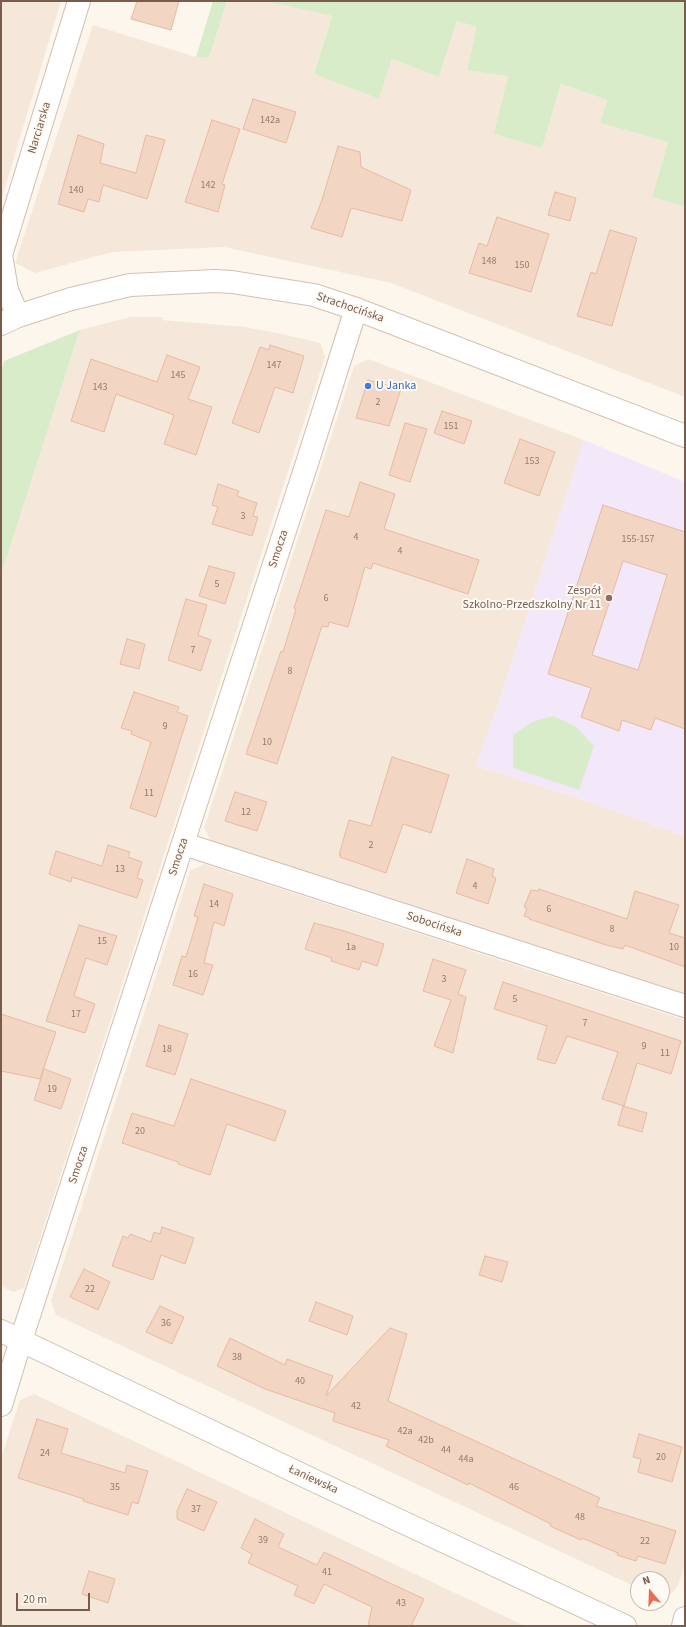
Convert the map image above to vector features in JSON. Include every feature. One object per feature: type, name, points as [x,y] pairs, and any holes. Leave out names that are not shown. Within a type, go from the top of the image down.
[{"type":"street","name":"Narciarska","points":[[10,320],[1,255],[79,1]]},
{"type":"street","name":"Strachocińska","points":[[10,320],[71,298],[130,285],[215,281],[232,282],[314,295],[356,309],[685,436]]},
{"type":"street","name":"Smocza","points":[[1,1405],[20,1340],[184,844],[356,309]]},
{"type":"street","name":"Sobocińska","points":[[184,844],[685,1006]]},
{"type":"street","name":"Łaniewska","points":[[1,1331],[319,1483],[625,1626]]},
{"type":"street","points":[[683,1626],[685,1618]]},
{"type":"shaded area","points":[[1,1],[61,1],[1,201]]},
{"type":"shaded area","points":[[227,1],[265,1],[332,16],[314,74],[379,99],[392,59],[439,77],[457,21],[477,27],[508,76],[495,134],[542,148],[561,84],[607,100],[600,123],[668,142],[652,197],[685,207],[685,397],[391,283],[224,247],[112,252],[35,273],[15,263],[93,25],[196,57],[208,57]]},
{"type":"shaded area","points":[[130,317],[163,317],[162,320],[245,327],[282,334],[320,343],[325,357],[24,1288],[13,1292],[1,1286],[1,575],[80,330]]},
{"type":"shaded area","points":[[368,359],[584,440],[495,714],[476,766],[576,797],[685,836],[685,996],[212,843],[204,828],[354,366]]},
{"type":"shaded area","name":"Zespół Szkolno-Przedszkolny Nr 11","points":[[584,440],[685,482],[685,836],[576,797],[476,766],[495,714]]},
{"type":"shaded area","points":[[204,864],[685,1020],[685,1565],[678,1586],[670,1595],[670,1571],[630,1571],[630,1584],[56,1315],[51,1301],[190,871]]},
{"type":"shaded area","points":[[34,1394],[525,1626],[1,1626],[1,1458],[20,1400]]},
{"type":"green space","points":[[213,1],[227,1],[209,57],[196,57]]},
{"type":"green space","points":[[265,1],[685,1],[685,207],[652,197],[668,142],[600,123],[607,100],[561,84],[542,148],[494,134],[508,76],[467,70],[477,27],[457,21],[439,77],[392,59],[379,99],[314,74],[332,16]]},
{"type":"green space","points":[[80,330],[1,575],[1,371],[4,361]]},
{"type":"green space","points":[[553,716],[575,726],[594,746],[579,790],[513,768],[513,735],[532,722]]},
{"type":"building","points":[[137,1],[179,1],[171,30],[131,19]]},
{"type":"building","points":[[253,99],[296,112],[286,143],[243,129]]},
{"type":"building","points":[[212,120],[240,129],[222,184],[225,185],[218,212],[185,202]]},
{"type":"building","points":[[78,135],[104,144],[100,163],[136,173],[146,135],[165,140],[147,199],[103,185],[99,202],[88,199],[84,212],[58,204]]},
{"type":"building","points":[[338,146],[360,152],[361,167],[411,190],[402,221],[351,208],[342,237],[311,228],[322,200]]},
{"type":"building","points":[[555,192],[576,198],[570,221],[548,215]]},
{"type":"building","points":[[497,217],[549,234],[531,292],[469,273],[479,243],[487,246]]},
{"type":"building","points":[[610,230],[637,238],[612,326],[577,316],[591,272],[596,274]]},
{"type":"building","points":[[270,345],[304,356],[293,393],[275,387],[259,433],[232,423],[260,347],[269,350]]},
{"type":"building","points":[[167,355],[200,367],[188,399],[212,407],[196,455],[164,444],[174,415],[116,394],[104,432],[71,421],[91,359],[157,382]]},
{"type":"building","points":[[368,380],[401,389],[389,426],[356,418]]},
{"type":"building","points":[[442,411],[472,421],[464,444],[434,433]]},
{"type":"building","points":[[405,423],[427,429],[410,482],[389,475]]},
{"type":"building","points":[[520,439],[555,452],[539,496],[504,483]]},
{"type":"building","points":[[360,482],[395,494],[384,529],[479,560],[468,594],[373,563],[371,569],[365,567],[348,627],[329,622],[328,627],[322,626],[277,764],[246,754],[281,651],[283,652],[296,609],[294,608],[326,510],[349,517]]},
{"type":"building","points":[[218,484],[239,491],[237,496],[257,503],[253,516],[258,517],[252,536],[212,524],[218,507],[212,505]]},
{"type":"building","points":[[603,505],[685,532],[685,729],[655,718],[651,730],[622,720],[619,731],[581,717],[591,688],[548,674]],"holes":[[[623,561],[667,575],[638,670],[592,655]]]},
{"type":"building","points":[[209,566],[235,573],[225,604],[199,596]]},
{"type":"building","points":[[186,599],[207,605],[198,635],[211,640],[201,671],[168,660]]},
{"type":"building","points":[[127,639],[145,644],[139,669],[120,664]]},
{"type":"building","points":[[134,692],[179,707],[177,712],[188,716],[156,817],[130,808],[151,742],[131,734],[132,731],[121,728]]},
{"type":"building","points":[[392,757],[449,775],[431,833],[403,824],[386,873],[340,857],[341,855],[339,855],[349,820],[371,826]]},
{"type":"building","points":[[235,792],[267,802],[257,831],[225,821]]},
{"type":"building","points":[[108,845],[130,852],[128,857],[142,862],[137,878],[143,880],[137,898],[72,877],[71,882],[49,874],[56,851],[102,866]]},
{"type":"building","points":[[467,859],[494,869],[492,876],[496,878],[488,904],[456,893]]},
{"type":"building","points":[[204,884],[233,894],[224,926],[214,922],[204,963],[213,965],[203,995],[173,985],[182,956],[186,957],[198,917],[194,916]]},
{"type":"building","points":[[539,889],[627,919],[635,891],[679,905],[669,933],[685,938],[685,967],[625,945],[623,949],[606,945],[529,919],[530,918],[524,916],[527,908],[524,907],[531,890],[539,891]]},
{"type":"building","points":[[314,923],[384,944],[377,966],[362,961],[359,970],[331,961],[332,958],[305,949]]},
{"type":"building","points":[[79,925],[117,936],[107,965],[86,958],[74,996],[95,1004],[85,1033],[46,1021]]},
{"type":"building","points":[[433,959],[466,970],[458,994],[466,997],[453,1053],[434,1046],[451,1000],[423,991]]},
{"type":"building","points":[[503,982],[681,1041],[671,1074],[637,1063],[624,1106],[602,1099],[618,1052],[567,1036],[555,1064],[537,1059],[547,1026],[494,1009]]},
{"type":"building","points":[[1,1014],[56,1032],[40,1079],[1,1071]]},
{"type":"building","points":[[159,1025],[188,1034],[175,1075],[146,1066]]},
{"type":"building","points":[[44,1069],[71,1079],[61,1109],[34,1100]]},
{"type":"building","points":[[191,1079],[286,1111],[275,1141],[227,1124],[210,1175],[178,1164],[178,1162],[122,1143],[132,1113],[174,1126]]},
{"type":"building","points":[[623,1106],[647,1113],[642,1132],[618,1125]]},
{"type":"building","points":[[162,1227],[194,1238],[185,1264],[161,1255],[153,1280],[112,1266],[123,1236],[128,1238],[130,1234],[151,1242],[154,1232],[160,1234]]},
{"type":"building","points":[[485,1256],[508,1262],[502,1282],[479,1275]]},
{"type":"building","points":[[84,1269],[110,1282],[98,1310],[70,1297]]},
{"type":"building","points":[[316,1302],[353,1316],[347,1335],[309,1321]]},
{"type":"building","points":[[160,1306],[184,1317],[172,1344],[146,1332]]},
{"type":"building","points":[[390,1328],[407,1334],[388,1401],[600,1498],[596,1506],[676,1531],[665,1564],[638,1556],[636,1561],[617,1555],[618,1553],[582,1538],[581,1540],[550,1526],[551,1524],[469,1483],[468,1485],[386,1446],[389,1440],[333,1421],[335,1413],[265,1389],[217,1366],[230,1338],[285,1365],[287,1359],[333,1376],[326,1396]]},
{"type":"building","points":[[37,1419],[68,1429],[61,1453],[125,1473],[127,1465],[148,1471],[138,1504],[132,1502],[128,1515],[18,1478]]},
{"type":"building","points":[[639,1434],[682,1447],[672,1482],[638,1472],[641,1459],[633,1457]]},
{"type":"building","points":[[187,1489],[217,1502],[204,1531],[177,1519],[177,1511]]},
{"type":"building","points":[[255,1519],[284,1534],[278,1547],[317,1565],[324,1552],[424,1599],[411,1626],[368,1626],[372,1607],[324,1584],[314,1604],[294,1595],[298,1586],[248,1563],[252,1554],[241,1548]]},
{"type":"building","points":[[89,1571],[115,1579],[108,1603],[82,1594]]},
{"type":"place","name":"U Janka","points":[[368,386]]},
{"type":"place","name":"Zespół Szkolno-Przedszkolny Nr 11","points":[[609,598]]}]
